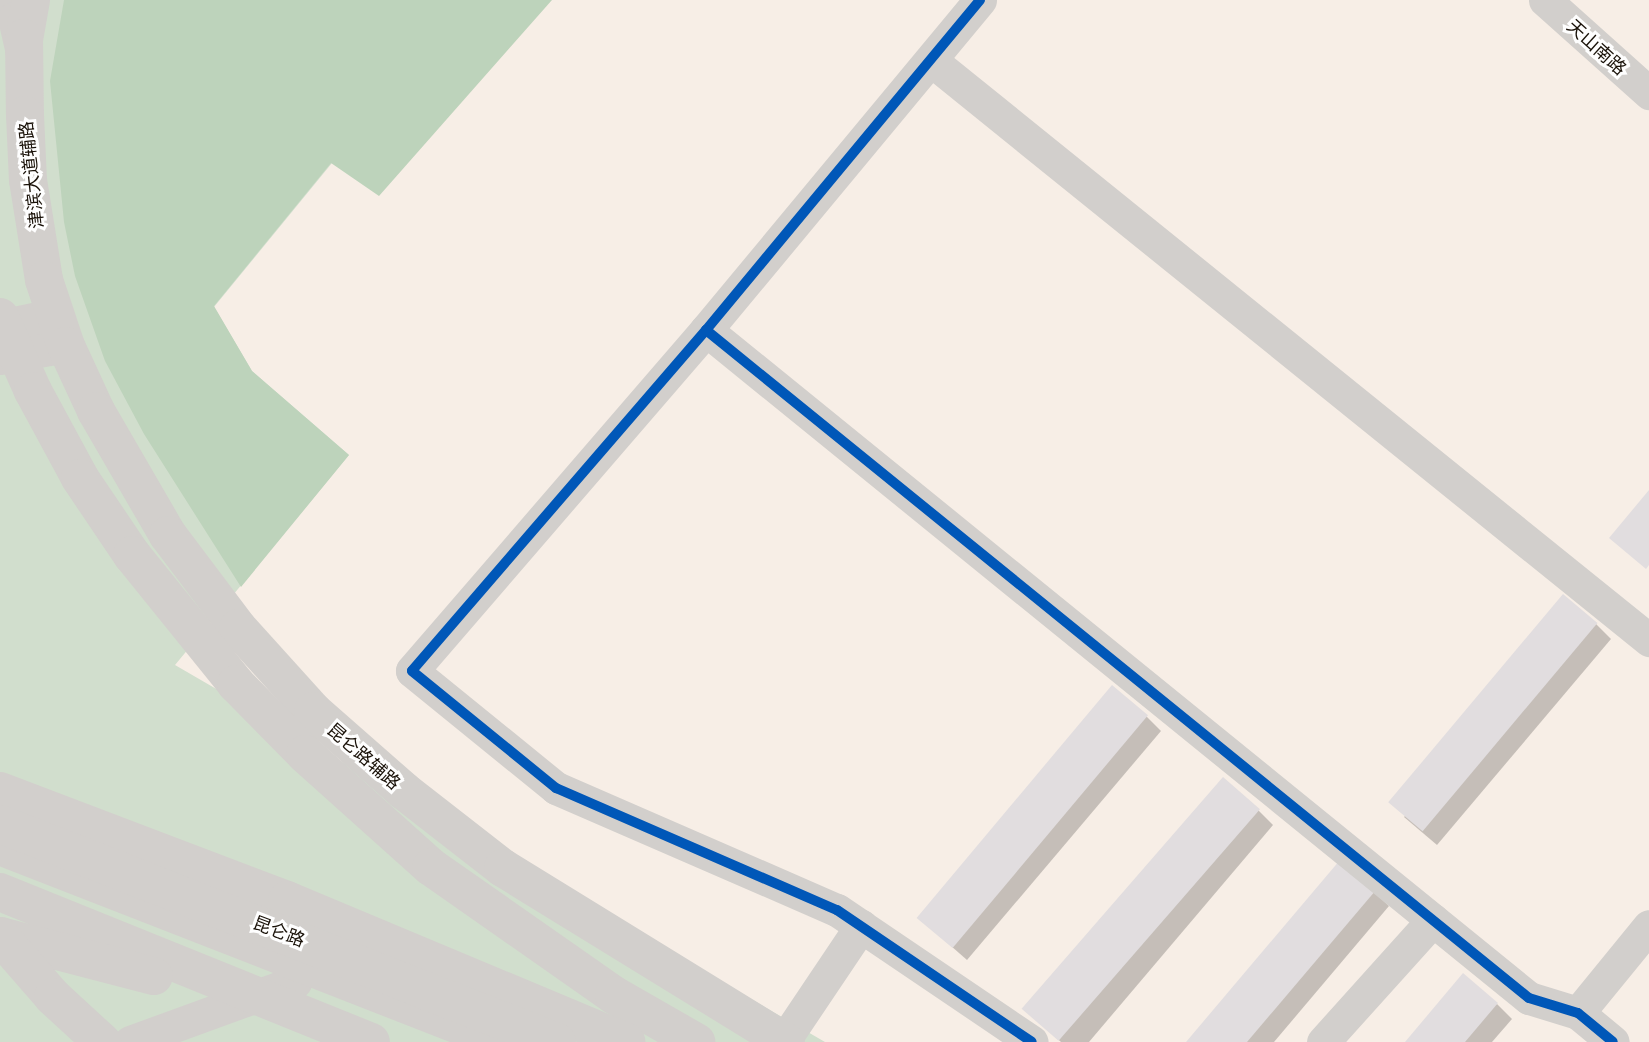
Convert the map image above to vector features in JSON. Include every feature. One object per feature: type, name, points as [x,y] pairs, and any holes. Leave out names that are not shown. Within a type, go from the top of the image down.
[{"type":"main road","name":"津滨大道辅路","points":[[30,0],[24,61],[28,180],[44,279],[61,330]]},
{"type":"main road","points":[[0,317],[33,391],[80,478],[132,555],[236,684],[305,754],[431,867],[614,995],[696,1042]]},
{"type":"main road","name":"昆仑路辅路","points":[[61,330],[96,411],[168,536],[238,628],[313,711],[404,790],[503,868],[784,1042]]},
{"type":"main road","points":[[0,791],[287,900],[626,1042]]},
{"type":"main road","name":"昆仑路","points":[[0,824],[557,1042]]},
{"type":"main road","points":[[0,846],[502,1042]]},
{"type":"main road","points":[[0,866],[447,1042]]},
{"type":"main road","points":[[0,892],[371,1042]]},
{"type":"main road","points":[[0,936],[52,997],[102,1042]]},
{"type":"main road","points":[[0,936],[215,993],[361,1042]]},
{"type":"street","points":[[980,0],[706,330],[412,671],[556,788],[836,910],[1031,1042]]},
{"type":"street","name":"天山南路","points":[[1545,0],[1649,93]]},
{"type":"street","points":[[0,2],[14,18],[24,61]]},
{"type":"street","points":[[932,61],[1649,640]]},
{"type":"street","points":[[0,326],[61,330]]},
{"type":"street","points":[[0,358],[61,330]]},
{"type":"street","points":[[706,330],[1529,998],[1578,1013],[1613,1042]]},
{"type":"street","points":[[1323,1042],[1433,920]]},
{"type":"street","points":[[784,1042],[861,926]]},
{"type":"street","points":[[1578,1013],[1649,926]]},
{"type":"street","points":[[130,1042],[295,982]]},
{"type":"green space","points":[[0,0],[135,0],[332,163],[214,307],[252,371],[349,455],[175,665],[825,1042],[0,1042]]},
{"type":"green space","points":[[64,0],[552,0],[379,196],[331,163],[214,306],[252,371],[349,455],[241,587],[144,434],[105,361],[75,276],[64,222],[50,81]]},
{"type":"building","points":[[1649,490],[1649,565],[1646,569],[1609,538]]},
{"type":"building","points":[[1563,594],[1597,623],[1423,831],[1388,802]]},
{"type":"building","points":[[1112,685],[1148,715],[953,948],[917,918]]},
{"type":"building","points":[[1223,777],[1260,809],[1059,1041],[1022,1009]]},
{"type":"building","points":[[1340,860],[1376,890],[1247,1042],[1186,1042]]},
{"type":"building","points":[[1463,973],[1498,1003],[1465,1042],[1405,1042]]},
{"type":"cycle path","points":[[980,0],[706,330],[412,671],[556,788],[837,910],[1032,1042]]},
{"type":"cycle path","points":[[706,330],[1529,998],[1578,1013],[1613,1042]]}]
